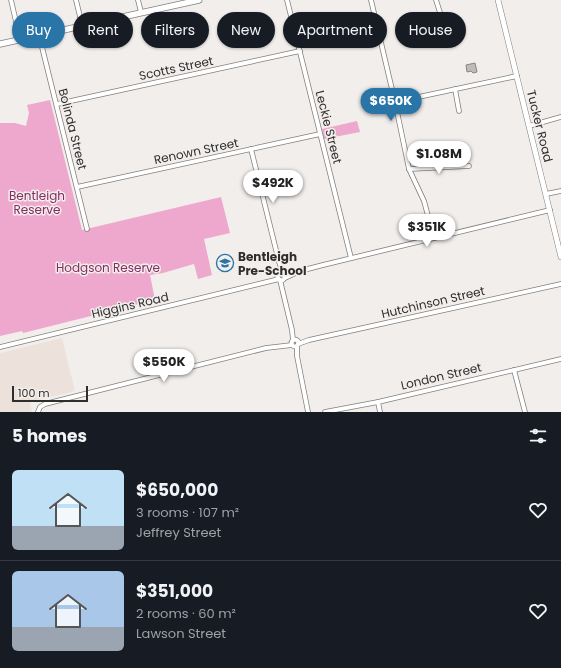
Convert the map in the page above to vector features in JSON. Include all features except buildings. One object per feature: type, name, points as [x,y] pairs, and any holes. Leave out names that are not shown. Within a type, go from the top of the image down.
[{"type":"main road","points":[[133,14],[180,2],[198,0]]},
{"type":"main road","points":[[0,44],[12,41]]},
{"type":"street","points":[[11,0],[14,12]]},
{"type":"street","points":[[76,0],[79,12]]},
{"type":"street","points":[[138,0],[141,12]]},
{"type":"street","name":"Leckie Street","points":[[287,0],[351,258]]},
{"type":"street","points":[[371,0],[409,169],[424,201],[434,238]]},
{"type":"street","points":[[436,0],[440,12]]},
{"type":"street","name":"Tucker Road","points":[[498,0],[561,257]]},
{"type":"street","name":"Bolinda Street","points":[[42,48],[87,229]]},
{"type":"street","name":"Scotts Street","points":[[57,104],[300,51]]},
{"type":"street","points":[[395,102],[517,76]]},
{"type":"street","points":[[455,90],[459,110]]},
{"type":"street","points":[[529,124],[561,117]]},
{"type":"street","name":"Renown Street","points":[[77,187],[320,134]]},
{"type":"street","points":[[251,149],[279,262],[283,291],[295,343],[308,412]]},
{"type":"street","points":[[409,169],[469,166]]},
{"type":"street","points":[[546,194],[561,190]]},
{"type":"street","name":"Higgins Road","points":[[0,347],[241,289],[300,271],[550,210]]},
{"type":"street","name":"Hutchinson Street","points":[[38,412],[45,404],[281,346],[561,284]]},
{"type":"street","name":"London Street","points":[[325,412],[378,402],[561,359]]},
{"type":"street","points":[[514,370],[524,412]]},
{"type":"street","points":[[378,402],[380,412]]},
{"type":"shaded area","points":[[62,338],[75,391],[30,402],[32,412],[0,412],[0,353]]},
{"type":"green space","name":"Hodgson Reserve","points":[[50,100],[82,230],[221,197],[230,233],[204,239],[212,275],[198,279],[194,264],[163,273],[150,275],[155,300],[23,333],[22,331],[0,336],[0,123],[15,123],[26,126],[29,113],[27,105]]},
{"type":"green space","points":[[357,121],[360,132],[324,139],[322,129]]},
{"type":"place","name":"Bentleigh Pre-School","points":[[225,263]]},
{"type":"park label","name":"Bentleigh Reserve","points":[[37,202]]}]
